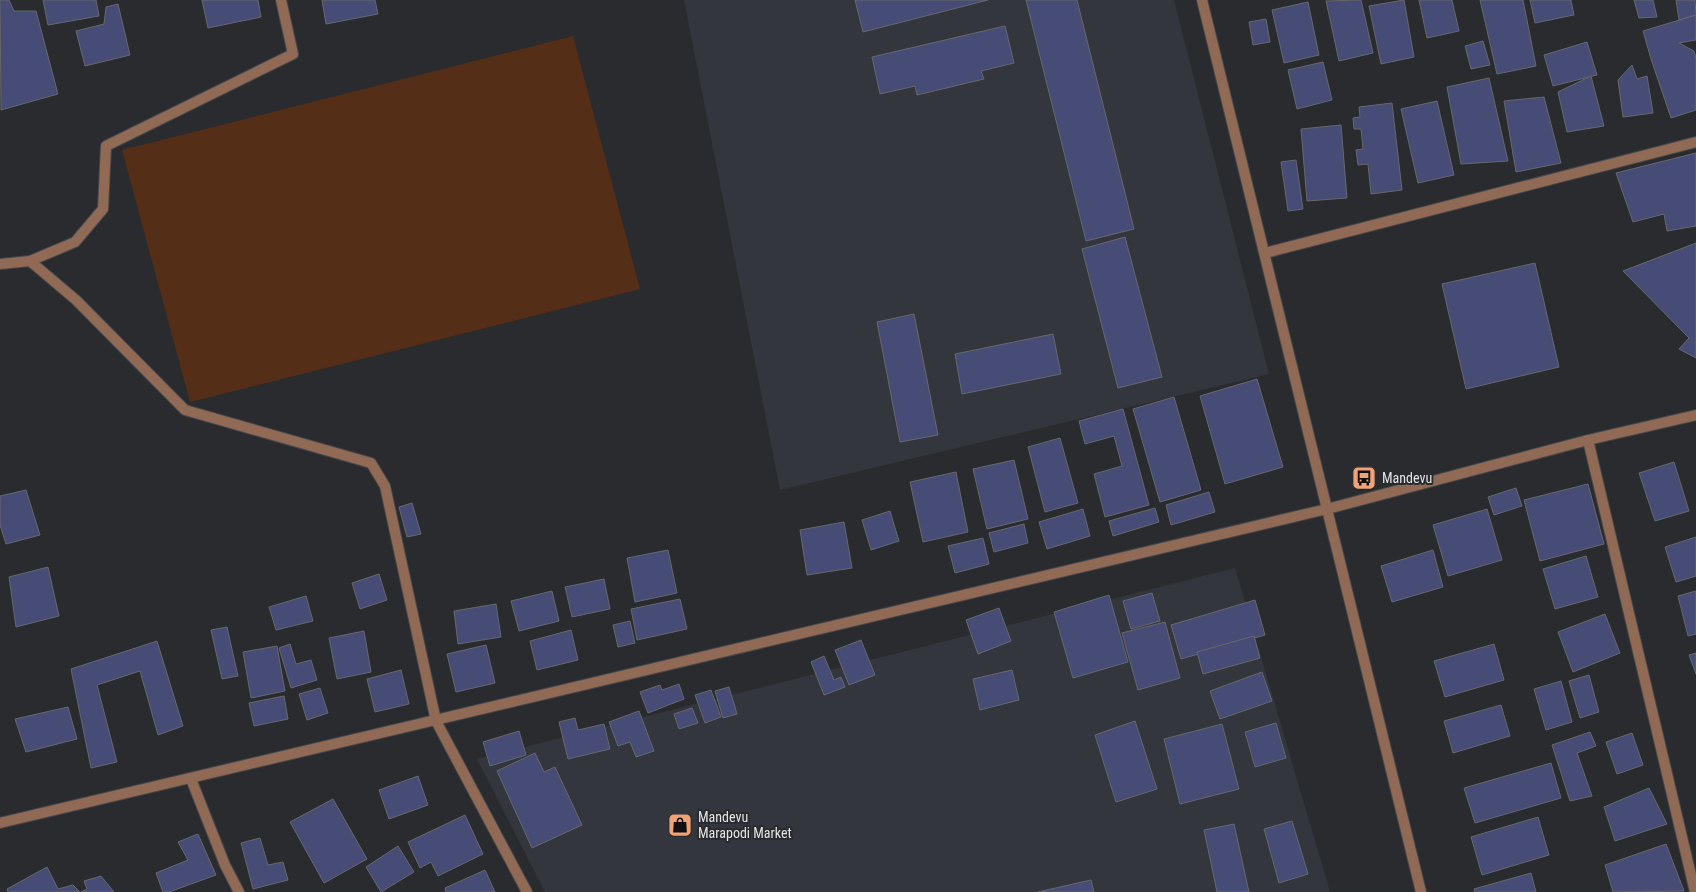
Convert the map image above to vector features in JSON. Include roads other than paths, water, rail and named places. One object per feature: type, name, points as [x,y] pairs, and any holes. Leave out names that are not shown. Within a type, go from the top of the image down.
[{"type":"street","points":[[0,264],[30,261],[75,242],[103,209],[106,146],[293,54],[281,0]]},
{"type":"street","points":[[1202,0],[1421,892]]},
{"type":"street","points":[[1265,253],[1696,142]]},
{"type":"street","points":[[30,261],[76,300],[185,410],[371,462],[386,486],[436,721],[527,892]]},
{"type":"street","points":[[0,823],[1327,509],[1588,440],[1696,415]]},
{"type":"street","points":[[1588,440],[1695,892]]},
{"type":"street","points":[[191,779],[225,865],[239,892]]},
{"type":"place","name":"Mandevu","points":[[1364,478]]},
{"type":"place","name":"Mandevu Marapodi Market","points":[[680,825]]}]
